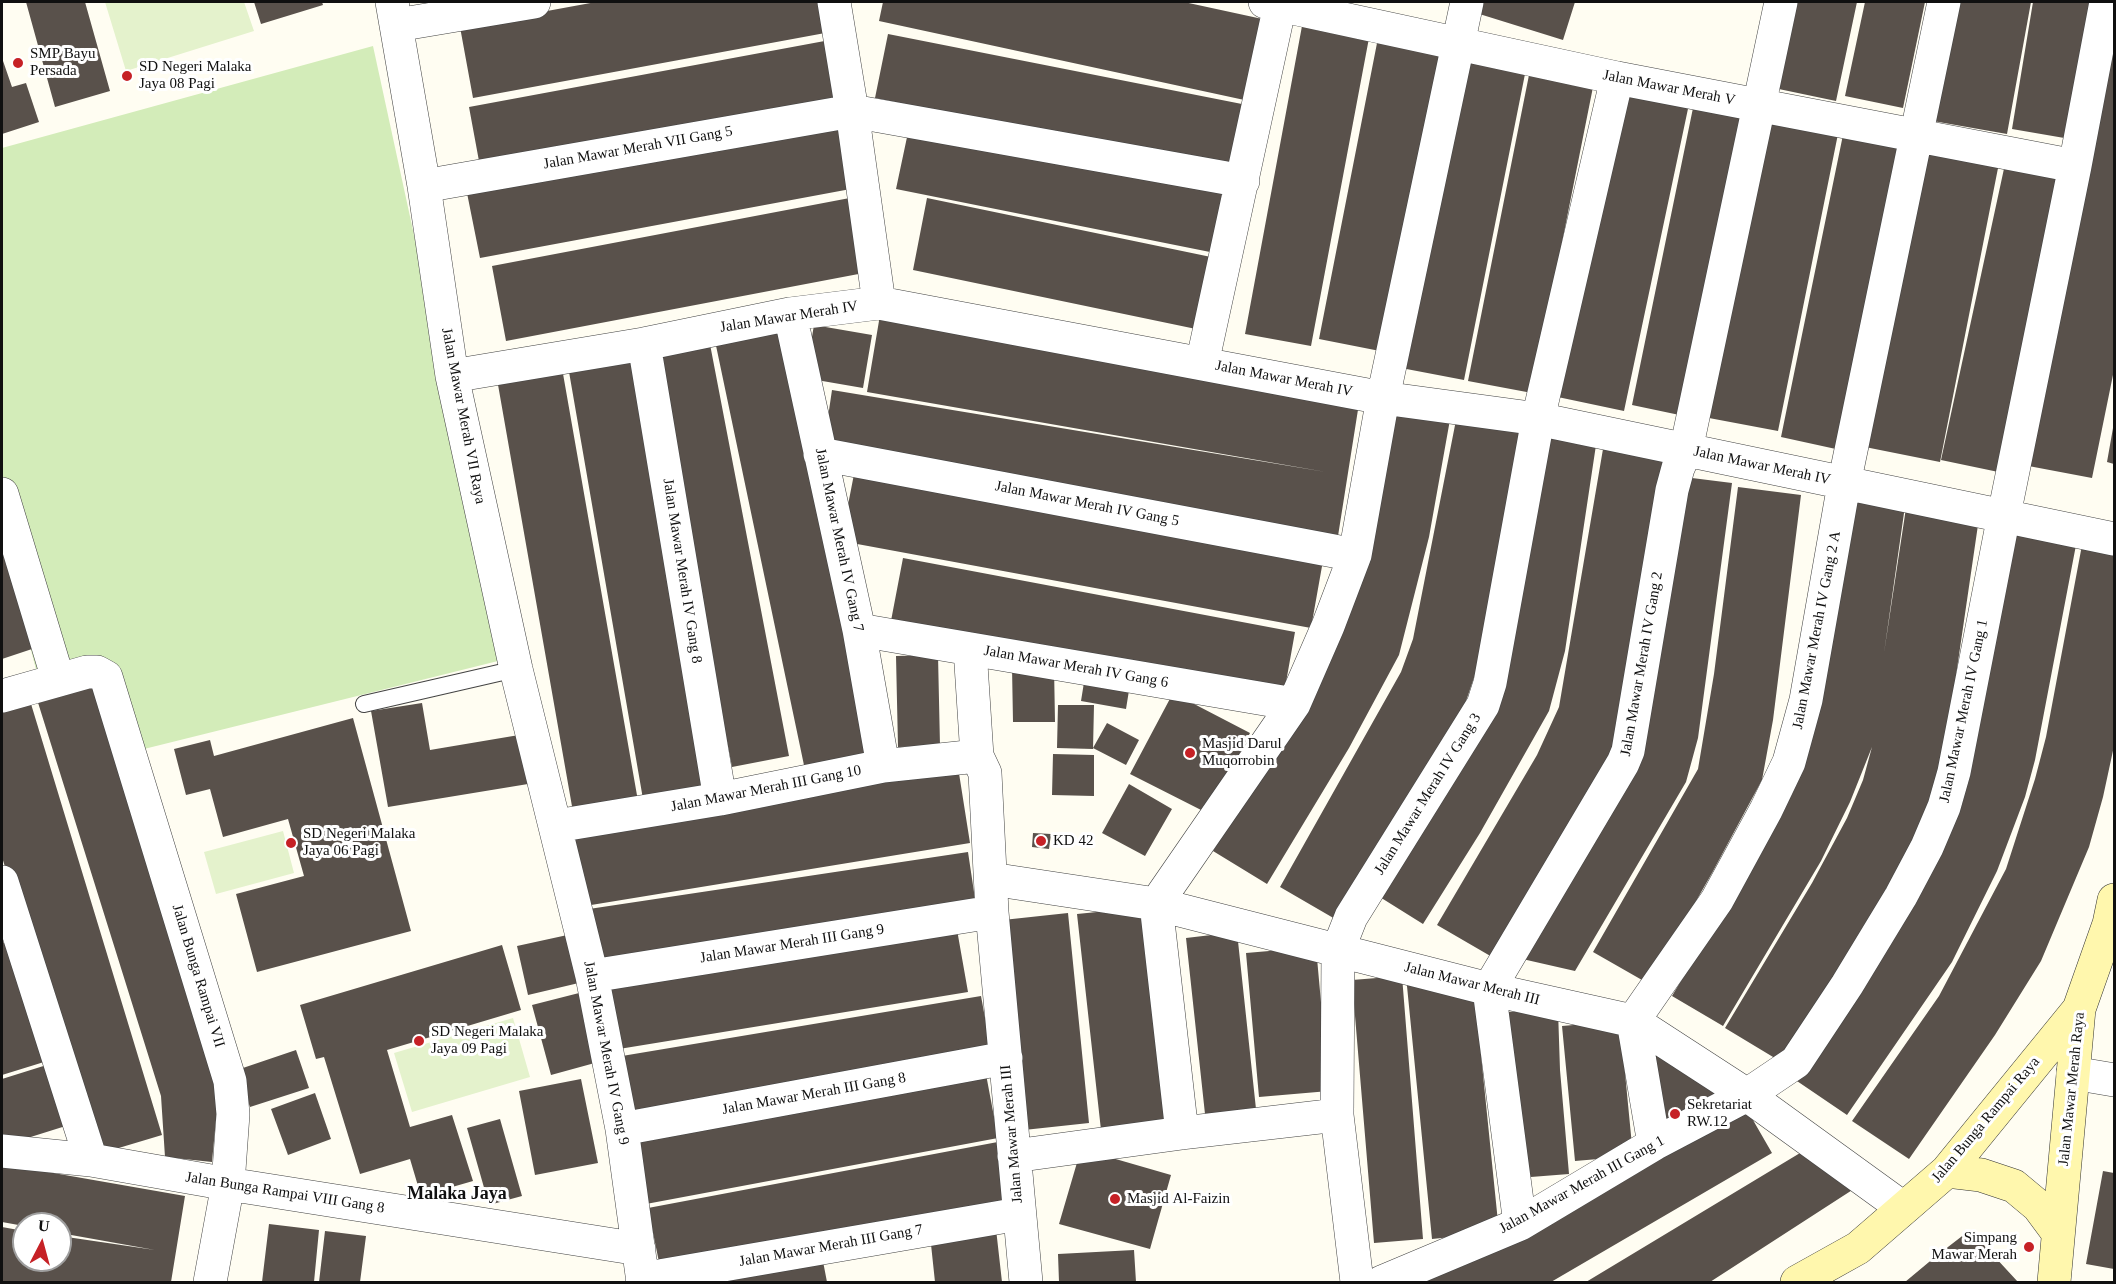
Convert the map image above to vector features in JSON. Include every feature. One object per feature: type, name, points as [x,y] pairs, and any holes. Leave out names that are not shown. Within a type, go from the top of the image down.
[{"type":"street","points":[[394,13],[534,2]]},
{"type":"street","points":[[834,2],[879,303]]},
{"type":"street","points":[[1182,1133],[1156,904],[1294,704],[1328,626],[1355,555],[1383,398],[1467,2]]},
{"type":"street","name":"Jalan Mawar Merah IV Gang 2","points":[[1489,989],[1623,764],[1632,731],[1672,490],[1686,450],[1781,2]]},
{"type":"street","name":"Jalan Mawar Merah IV Gang 2 A","points":[[1633,1021],[1717,900],[1790,762],[1806,700],[1844,484],[1944,2]]},
{"type":"street","name":"Jalan Mawar Merah IV Gang 1","points":[[1747,1095],[1796,1062],[1879,934],[1927,847],[1944,807],[1954,772],[2106,2]]},
{"type":"street","points":[[1202,364],[1243,181],[1287,4]]},
{"type":"street","name":"Jalan Mawar Merah V","points":[[1287,4],[1459,45],[1617,78],[2075,166]]},
{"type":"street","name":"Jalan Mawar Merah VII Raya","points":[[394,13],[424,186],[452,376],[516,669],[556,826]]},
{"type":"street","name":"Jalan Mawar Merah IV Gang 3","points":[[1338,950],[1351,917],[1483,705],[1490,683],[1538,419],[1617,78]]},
{"type":"street","points":[[852,111],[1243,181]]},
{"type":"street","name":"Jalan Mawar Merah VII Gang 5","points":[[424,186],[852,111]]},
{"type":"street","name":"Jalan Mawar Merah IV","points":[[452,376],[644,344],[790,314],[879,303],[1383,398],[1538,419],[2115,539]]},
{"type":"street","name":"Jalan Mawar Merah IV Gang 7","points":[[790,314],[858,630],[883,766]]},
{"type":"street","name":"Jalan Mawar Merah IV Gang 8","points":[[644,344],[720,799]]},
{"type":"street","name":"Jalan Mawar Merah IV Gang 5","points":[[820,454],[1355,555]]},
{"type":"street","points":[[2,494],[58,679],[2,696]]},
{"type":"street","name":"Jalan Mawar Merah IV Gang 6","points":[[858,630],[1294,704]]},
{"type":"street","name":"Jalan Mawar Merah III","points":[[970,648],[977,756],[985,773],[992,912],[1026,1282]]},
{"type":"street","name":"Jalan Bunga Rampai VII","points":[[58,679],[87,672],[97,672],[106,677],[230,1081],[233,1114],[228,1185],[210,1282]]},
{"type":"street","name":"Jalan Mawar Merah III Gang 10","points":[[556,826],[720,799],[883,766],[977,756]]},
{"type":"street","name":"Jalan Mawar Merah IV Gang 9","points":[[556,826],[592,976],[622,1129],[641,1270]]},
{"type":"street","name":"Jalan Mawar Merah III","points":[[991,879],[1156,904],[1489,989],[1633,1021],[1747,1095],[1903,1208]]},
{"type":"street","points":[[2,882],[91,1160]]},
{"type":"street","name":"Jalan Mawar Merah Raya","points":[[2054,1282],[2079,1009],[2104,968],[2109,924],[2115,900]]},
{"type":"street","name":"Jalan Mawar Merah III Gang 9","points":[[592,976],[992,912]]},
{"type":"street","points":[[1338,950],[1336,1115],[1357,1282]]},
{"type":"street","points":[[1489,989],[1520,1224]]},
{"type":"street","name":"Jalan Bunga Rampai Raya","points":[[1797,1282],[1858,1248],[1947,1171],[2079,1009]]},
{"type":"street","points":[[1633,1021],[1654,1144]]},
{"type":"street","name":"Jalan Mawar Merah III Gang 8","points":[[622,1129],[1006,1058]]},
{"type":"street","points":[[2073,1073],[2115,1080]]},
{"type":"street","name":"Jalan Mawar Merah III Gang 1","points":[[1382,1282],[1520,1224],[1654,1144],[1747,1095]]},
{"type":"street","points":[[1014,1156],[1336,1115]]},
{"type":"street","name":"Jalan Bunga Rampai VIII Gang 8","points":[[2,1151],[91,1160],[228,1185],[641,1270]]},
{"type":"street","points":[[1947,1171],[1981,1175],[2014,1186],[2038,1206],[2058,1233]]},
{"type":"street","name":"Jalan Mawar Merah III Gang 7","points":[[641,1270],[1019,1214]]},
{"type":"lane","points":[[364,704],[516,669]]},
{"type":"green space","points":[[105,2],[244,2],[254,31],[126,71]]},
{"type":"green space","points":[[373,46],[506,659],[136,751],[39,681],[2,538],[2,148]]},
{"type":"green space","points":[[283,831],[294,873],[216,894],[204,852]]},
{"type":"green space","points":[[513,1018],[530,1077],[412,1112],[394,1053]]},
{"type":"building","points":[[26,2],[85,2],[110,91],[55,107]]},
{"type":"building","points":[[254,2],[322,2],[323,5],[261,24]]},
{"type":"building","points":[[596,2],[830,2],[836,31],[473,98],[460,27]]},
{"type":"building","points":[[883,2],[1184,2],[1267,20],[1249,101],[879,21]]},
{"type":"building","points":[[1477,2],[1575,2],[1563,40],[1473,12]]},
{"type":"building","points":[[1792,2],[1857,2],[1836,101],[1774,88]]},
{"type":"building","points":[[1865,2],[1925,2],[1903,108],[1845,96]]},
{"type":"building","points":[[1954,2],[2031,2],[2007,134],[1933,121]]},
{"type":"building","points":[[2033,2],[2100,2],[2076,140],[2012,129]]},
{"type":"building","points":[[2114,2],[2114,370],[2092,478],[2018,464]]},
{"type":"building","points":[[1302,26],[1369,38],[1311,346],[1245,334]]},
{"type":"building","points":[[888,34],[1252,106],[1239,170],[875,98]]},
{"type":"building","points":[[1378,38],[1444,51],[1385,352],[1319,339]]},
{"type":"building","points":[[830,40],[846,104],[481,172],[469,107]]},
{"type":"building","points":[[2,58],[12,87],[26,83],[39,122],[2,134]]},
{"type":"building","points":[[1456,60],[1525,74],[1464,380],[1396,367]]},
{"type":"building","points":[[1529,75],[1593,87],[1532,393],[1468,381]]},
{"type":"building","points":[[1618,89],[1689,104],[1624,411],[1553,396]]},
{"type":"building","points":[[1693,108],[1750,119],[1689,417],[1632,405]]},
{"type":"building","points":[[1770,115],[1839,129],[1778,431],[1709,418]]},
{"type":"building","points":[[843,123],[856,188],[480,258],[467,193]]},
{"type":"building","points":[[910,123],[1230,183],[1215,253],[896,189]]},
{"type":"building","points":[[1844,130],[1909,143],[1845,451],[1781,437]]},
{"type":"building","points":[[1923,148],[1999,163],[1940,462],[1865,447]]},
{"type":"building","points":[[2005,164],[2072,179],[2008,474],[1941,460]]},
{"type":"building","points":[[855,197],[869,272],[506,341],[492,266]]},
{"type":"building","points":[[927,198],[1211,257],[1196,329],[913,270]]},
{"type":"building","points":[[880,315],[1360,397],[1338,536],[823,451],[832,390],[1326,472],[867,392]]},
{"type":"building","points":[[788,321],[879,755],[805,770],[714,336]]},
{"type":"building","points":[[814,325],[872,335],[863,388],[805,378]]},
{"type":"building","points":[[709,339],[789,756],[732,767],[651,350]]},
{"type":"building","points":[[638,353],[714,787],[643,799],[568,366]]},
{"type":"building","points":[[562,368],[638,801],[573,812],[497,379]]},
{"type":"building","points":[[1389,403],[1451,414],[1429,537],[1399,655],[1349,748],[1267,884],[1213,851],[1294,716]]},
{"type":"building","points":[[1457,415],[1528,429],[1480,660],[1465,704],[1342,923],[1280,887],[1401,672],[1413,639]]},
{"type":"building","points":[[2114,429],[2114,464],[2107,462]]},
{"type":"building","points":[[1540,437],[1596,445],[1565,651],[1549,711],[1480,833],[1423,924],[1375,894],[1471,741]]},
{"type":"building","points":[[1603,449],[1674,461],[1616,760],[1499,961],[1437,925],[1537,755],[1559,707]]},
{"type":"building","points":[[855,469],[1324,555],[1311,628],[841,541]]},
{"type":"building","points":[[1676,476],[1732,483],[1698,738],[1686,782],[1575,971],[1518,958],[1596,825]]},
{"type":"building","points":[[1738,487],[1801,495],[1773,720],[1762,780],[1649,984],[1593,952],[1698,769],[1714,674]]},
{"type":"building","points":[[1846,497],[1905,506],[1884,653],[1906,508],[1979,518],[1952,703],[1940,763],[1915,854],[1788,1066],[1725,1028],[1812,883],[1847,818],[1863,780],[1872,747],[1850,802],[1821,861],[1723,1026],[1672,996],[1770,831]]},
{"type":"building","points":[[2013,533],[2076,545],[2035,760],[2025,797],[1997,871],[1952,962],[1847,1115],[1794,1079],[1893,929]]},
{"type":"building","points":[[2082,545],[2114,551],[2114,746],[2089,847],[2041,961],[1995,1035],[1909,1159],[1852,1121],[1939,996],[2006,869],[2046,737]]},
{"type":"building","points":[[2,547],[41,646],[2,659]]},
{"type":"building","points":[[903,558],[1295,632],[1283,699],[890,626]]},
{"type":"building","points":[[938,655],[940,746],[898,747],[896,656]]},
{"type":"building","points":[[1054,666],[1055,722],[1013,722],[1012,667]]},
{"type":"building","points":[[1086,670],[1131,678],[1126,709],[1081,701]]},
{"type":"building","points":[[94,676],[220,1077],[212,1162],[165,1157],[161,1096],[35,693]]},
{"type":"building","name":"Masjid Darul Muqorrobin","points":[[1173,693],[1250,733],[1209,814],[1130,774]]},
{"type":"building","points":[[28,694],[162,1135],[92,1156],[2,857],[2,703]]},
{"type":"building","points":[[422,703],[430,750],[519,735],[528,784],[388,807],[371,711]]},
{"type":"building","points":[[1058,705],[1094,705],[1093,749],[1057,748]]},
{"type":"building","name":"SD Negeri Malaka Jaya 06 Pagi","points":[[353,718],[411,931],[257,972],[236,894],[304,876],[288,819],[223,837],[210,789],[186,795],[174,749],[210,740],[214,756]]},
{"type":"building","points":[[1107,723],[1139,740],[1126,765],[1093,748]]},
{"type":"building","points":[[1053,754],[1094,755],[1094,796],[1052,795]]},
{"type":"building","points":[[958,767],[970,843],[585,906],[572,830]]},
{"type":"building","points":[[1129,784],[1172,809],[1145,856],[1102,833]]},
{"type":"building","name":"KD 42","points":[[1033,833],[1051,834],[1049,849],[1032,847]]},
{"type":"building","points":[[968,852],[977,912],[598,969],[589,909]]},
{"type":"building","points":[[1147,907],[1171,1122],[1101,1130],[1077,914]]},
{"type":"building","points":[[1068,913],[1089,1123],[1024,1130],[1003,920]]},
{"type":"building","points":[[956,924],[968,992],[619,1049],[607,981]]},
{"type":"building","points":[[1237,932],[1256,1109],[1205,1114],[1186,938]]},
{"type":"building","points":[[572,934],[583,982],[528,995],[517,946]]},
{"type":"building","points":[[5,942],[44,1062],[2,1075],[2,943]]},
{"type":"building","points":[[502,945],[521,1010],[387,1050],[410,1127],[452,1115],[473,1181],[421,1196],[410,1159],[360,1174],[324,1057],[316,1059],[300,1005]]},
{"type":"building","points":[[1316,947],[1329,1091],[1259,1097],[1246,953]]},
{"type":"building","points":[[1402,976],[1423,1239],[1374,1243],[1352,980]]},
{"type":"building","points":[[1406,976],[1474,986],[1499,1232],[1432,1239]]},
{"type":"building","points":[[583,992],[602,1061],[551,1075],[532,1005]]},
{"type":"building","points":[[981,996],[992,1056],[632,1116],[622,1056]]},
{"type":"building","points":[[1558,1010],[1560,1070],[1569,1174],[1518,1178],[1504,1012]]},
{"type":"building","points":[[1620,1021],[1633,1156],[1575,1161],[1562,1026]]},
{"type":"building","name":"Sekretariat RW.12","points":[[1650,1047],[1731,1091],[1657,1136]]},
{"type":"building","points":[[296,1050],[309,1088],[250,1107],[237,1070]]},
{"type":"building","points":[[53,1063],[72,1124],[2,1146],[2,1079]]},
{"type":"building","points":[[985,1069],[998,1138],[646,1204],[633,1136]]},
{"type":"building","points":[[581,1079],[598,1163],[535,1175],[519,1091]]},
{"type":"building","points":[[315,1093],[331,1139],[288,1155],[271,1109]]},
{"type":"building","points":[[1742,1101],[1772,1153],[1551,1282],[1418,1282]]},
{"type":"building","points":[[500,1119],[522,1196],[489,1205],[467,1128]]},
{"type":"building","points":[[1003,1141],[1015,1200],[660,1267],[648,1208]]},
{"type":"building","points":[[1810,1147],[1860,1185],[1710,1282],[1586,1282]]},
{"type":"building","name":"Masjid Al-Faizin","points":[[1081,1149],[1171,1175],[1150,1249],[1059,1224]]},
{"type":"building","points":[[2,1164],[185,1196],[171,1282],[2,1282],[2,1227],[12,1229],[12,1272],[72,1272],[72,1238],[155,1250],[72,1235],[72,1212],[12,1212],[12,1224],[2,1222]]},
{"type":"building","points":[[2103,1171],[2114,1173],[2114,1269],[2086,1264]]},
{"type":"building","points":[[269,1224],[319,1230],[314,1282],[262,1282]]},
{"type":"building","points":[[996,1229],[1002,1282],[935,1282],[930,1235]]},
{"type":"building","points":[[1970,1230],[2018,1282],[1905,1282],[1935,1257]]},
{"type":"building","points":[[325,1231],[366,1236],[360,1282],[319,1282]]},
{"type":"building","points":[[1134,1250],[1136,1282],[1059,1282],[1058,1254]]},
{"type":"building","points":[[821,1251],[827,1282],[663,1282]]},
{"type":"place","name":"SMP Bayu Persada","points":[[18,63]]},
{"type":"place","name":"SD Negeri Malaka Jaya 08 Pagi","points":[[127,76]]},
{"type":"place","name":"Masjid Darul Muqorrobin","points":[[1190,753]]},
{"type":"place","name":"KD 42","points":[[1041,841]]},
{"type":"place","name":"SD Negeri Malaka Jaya 06 Pagi","points":[[291,843]]},
{"type":"place","name":"SD Negeri Malaka Jaya 09 Pagi","points":[[419,1041]]},
{"type":"place","name":"Sekretariat RW.12","points":[[1675,1114]]},
{"type":"place","name":"Masjid Al-Faizin","points":[[1115,1199]]},
{"type":"place","name":"Simpang Mawar Merah","points":[[2029,1247]]},
{"type":"district","name":"Malaka Jaya","points":[[457,1194]]}]
